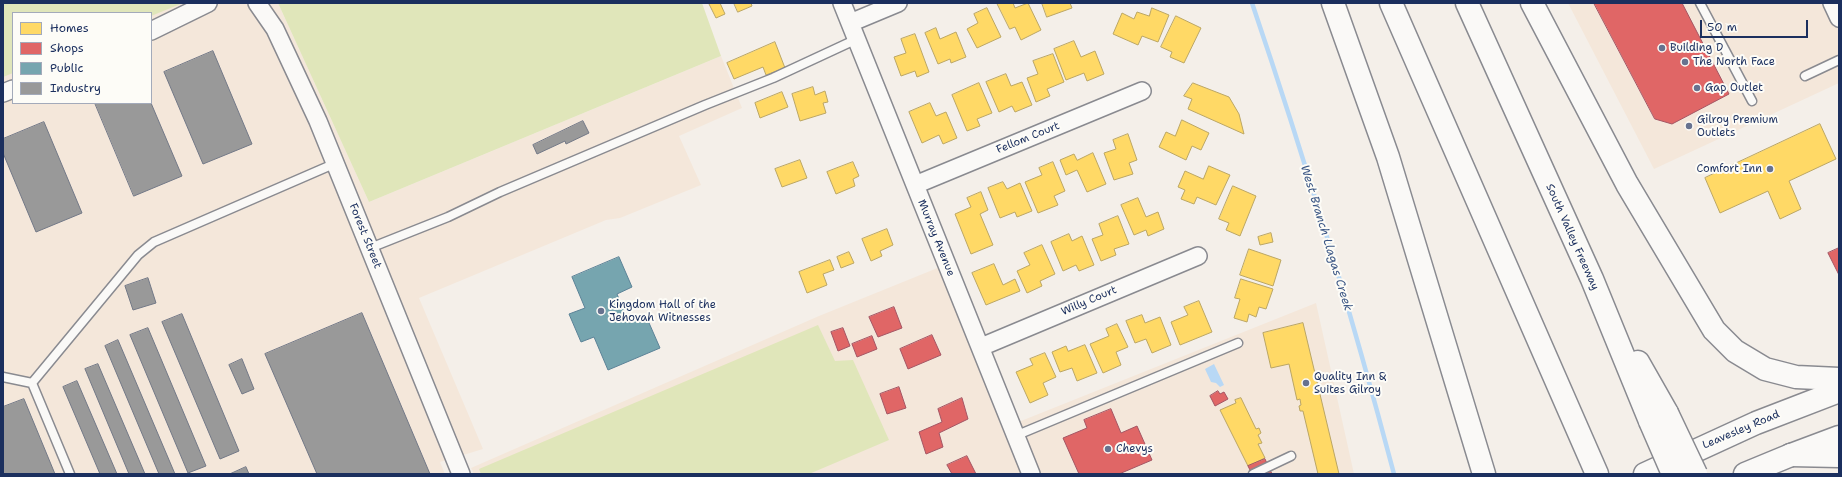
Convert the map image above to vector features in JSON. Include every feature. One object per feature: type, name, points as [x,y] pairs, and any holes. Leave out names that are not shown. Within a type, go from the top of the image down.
[{"type":"main road","points":[[1333,3],[1388,157],[1484,474]]},
{"type":"main road","points":[[1391,3],[1596,474]]},
{"type":"main road","name":"South Valley Freeway","points":[[1467,3],[1592,279],[1658,417],[1673,474]]},
{"type":"main road","points":[[1532,3],[1627,184],[1714,330],[1735,351],[1765,369],[1796,378],[1839,379]]},
{"type":"main road","name":"Leavesley Road","points":[[1645,474],[1756,423],[1839,391]]},
{"type":"main road","points":[[1658,417],[1696,474]]},
{"type":"main road","points":[[1745,474],[1839,437]]},
{"type":"main road","points":[[1791,455],[1839,456]]},
{"type":"street","points":[[152,31],[208,3]]},
{"type":"street","name":"Forest Street","points":[[257,3],[275,29],[336,162],[461,474]]},
{"type":"street","name":"Murray Avenue","points":[[842,3],[1031,474]]},
{"type":"street","points":[[850,22],[898,3]]},
{"type":"street","points":[[1832,3],[1839,18]]},
{"type":"street","name":"Fellom Court","points":[[915,185],[1142,91]]},
{"type":"street","name":"Willy Court","points":[[981,347],[1198,256]]},
{"type":"lane","points":[[1700,3],[1752,101]]},
{"type":"lane","points":[[370,248],[448,217],[500,192],[705,105],[773,78],[857,39]]},
{"type":"lane","points":[[1805,76],[1839,60]]},
{"type":"lane","points":[[32,382],[138,255],[154,242],[336,162]]},
{"type":"lane","points":[[1015,436],[1238,344]]},
{"type":"lane","points":[[3,377],[32,382]]},
{"type":"lane","points":[[32,382],[70,474]]},
{"type":"lane","points":[[1253,474],[1291,456]]},
{"type":"shaded area","points":[[3,3],[278,3],[369,202],[721,56],[742,108],[679,136],[701,185],[620,218],[606,220],[419,298],[483,449],[440,462],[445,474],[3,474]]},
{"type":"shaded area","name":"Gilroy Premium Outlets","points":[[1568,3],[1839,3],[1839,83],[1654,169]]},
{"type":"shaded area","points":[[940,267],[1016,423],[1316,303],[1354,474],[474,474],[471,468],[819,316]]},
{"type":"green space","points":[[3,3],[183,3],[152,16],[152,12],[12,12],[12,73],[3,77]]},
{"type":"green space","points":[[278,3],[702,3],[721,56],[369,202]]},
{"type":"green space","points":[[818,325],[835,361],[853,360],[889,440],[809,474],[481,474],[479,469]]},
{"type":"water","points":[[1214,364],[1224,385],[1220,387],[1216,383],[1211,382],[1205,369]]},
{"type":"building: Homes","points":[[720,3],[725,14],[716,18],[709,4]]},
{"type":"building: Homes","points":[[734,3],[751,3],[752,6],[738,12]]},
{"type":"building: Homes","points":[[997,3],[1013,3],[1015,8],[1028,3],[1041,30],[1021,40],[1015,27],[1010,29]]},
{"type":"building: Homes","points":[[1042,3],[1070,3],[1072,8],[1047,17]]},
{"type":"building: Homes","points":[[987,8],[1001,37],[977,48],[967,29],[978,23],[974,14]]},
{"type":"building: Homes","points":[[1152,8],[1169,15],[1158,42],[1142,36],[1138,45],[1113,34],[1122,13],[1134,19],[1137,12],[1149,16]]},
{"type":"building: Homes","points":[[1176,16],[1201,28],[1184,63],[1170,57],[1172,52],[1161,47]]},
{"type":"building: Homes","points":[[936,28],[940,39],[956,32],[966,57],[951,63],[950,59],[938,64],[925,33]]},
{"type":"building: Homes","points":[[915,34],[929,72],[917,77],[915,71],[901,76],[894,57],[906,53],[901,39]]},
{"type":"building: Homes","points":[[1074,41],[1081,57],[1095,51],[1104,74],[1087,81],[1084,73],[1066,80],[1054,49]]},
{"type":"building: Homes","points":[[775,42],[785,68],[766,75],[763,67],[734,79],[727,63]]},
{"type":"building: Homes","points":[[1053,54],[1064,82],[1047,89],[1050,96],[1036,102],[1027,78],[1038,74],[1033,61]]},
{"type":"building: Homes","points":[[1006,74],[1011,86],[1022,82],[1032,105],[1015,112],[1012,106],[999,112],[986,82]]},
{"type":"building: Homes","points":[[979,83],[992,113],[977,119],[980,126],[967,131],[952,95]]},
{"type":"building: Homes","points":[[1193,83],[1229,97],[1239,114],[1244,134],[1188,109],[1192,99],[1184,96]]},
{"type":"building: Homes","points":[[813,87],[815,95],[825,91],[828,102],[823,103],[826,113],[800,121],[792,94]]},
{"type":"building: Homes","points":[[782,92],[788,107],[760,118],[755,103]]},
{"type":"building: Homes","points":[[930,103],[936,116],[946,112],[957,138],[943,144],[939,135],[922,143],[909,112]]},
{"type":"building: Homes","points":[[1182,120],[1209,133],[1201,150],[1192,146],[1186,160],[1159,147],[1166,132],[1175,136]]},
{"type":"building: Homes","name":"Comfort Inn","points":[[1820,124],[1836,159],[1789,181],[1801,209],[1780,219],[1768,191],[1720,213],[1705,178]]},
{"type":"building: Homes","points":[[1128,134],[1137,160],[1129,163],[1133,174],[1114,180],[1104,153],[1116,149],[1113,140]]},
{"type":"building: Homes","points":[[1093,153],[1106,184],[1087,192],[1077,170],[1066,175],[1060,160],[1074,154],[1077,160]]},
{"type":"building: Homes","points":[[800,160],[807,178],[782,187],[775,169]]},
{"type":"building: Homes","points":[[853,162],[859,176],[853,179],[855,186],[836,194],[827,172]]},
{"type":"building: Homes","points":[[1053,162],[1065,191],[1054,196],[1058,205],[1038,213],[1025,182],[1042,175],[1039,168]]},
{"type":"building: Homes","points":[[1209,166],[1230,175],[1216,205],[1197,197],[1194,204],[1181,199],[1185,190],[1178,187],[1185,171],[1203,179]]},
{"type":"building: Homes","points":[[1003,182],[1007,189],[1020,183],[1032,211],[1017,217],[1015,212],[1000,218],[988,188]]},
{"type":"building: Homes","points":[[1233,186],[1256,196],[1240,236],[1226,230],[1229,223],[1219,219]]},
{"type":"building: Homes","points":[[981,192],[988,210],[980,214],[993,245],[971,254],[955,214],[971,207],[967,198]]},
{"type":"building: Homes","points":[[1138,198],[1146,217],[1158,212],[1164,229],[1148,236],[1146,230],[1134,235],[1121,205]]},
{"type":"building: Homes","points":[[1118,216],[1129,244],[1114,249],[1116,255],[1101,261],[1092,239],[1103,235],[1099,224]]},
{"type":"building: Homes","points":[[887,229],[893,245],[880,251],[882,256],[871,261],[862,239]]},
{"type":"building: Homes","points":[[1271,233],[1273,242],[1260,245],[1258,237]]},
{"type":"building: Homes","points":[[1069,234],[1072,241],[1082,236],[1094,265],[1079,271],[1076,265],[1063,271],[1051,242]]},
{"type":"building: Homes","points":[[1042,245],[1055,274],[1040,281],[1042,286],[1027,293],[1017,271],[1030,265],[1024,253]]},
{"type":"building: Homes","points":[[1249,249],[1281,260],[1273,286],[1240,275]]},
{"type":"building: Homes","points":[[849,252],[854,263],[841,268],[837,257]]},
{"type":"building: Homes","points":[[830,260],[834,270],[823,274],[827,285],[807,293],[799,272]]},
{"type":"building: Homes","points":[[994,264],[1003,285],[1015,279],[1020,291],[986,305],[972,273]]},
{"type":"building: Homes","points":[[1241,279],[1273,289],[1266,309],[1259,307],[1256,317],[1249,314],[1247,322],[1234,318],[1240,299],[1235,298]]},
{"type":"building: Homes","points":[[1199,301],[1212,332],[1180,345],[1171,322],[1188,315],[1184,307]]},
{"type":"building: Homes","points":[[1142,315],[1145,323],[1160,317],[1171,345],[1152,353],[1146,339],[1135,343],[1126,321]]},
{"type":"building: Homes","name":"Quality Inn & Suites Gilroy","points":[[1303,323],[1339,474],[1318,474],[1303,411],[1300,411],[1300,399],[1297,400],[1289,364],[1271,368],[1263,333]]},
{"type":"building: Homes","points":[[1117,324],[1128,347],[1116,352],[1121,365],[1103,373],[1090,344],[1109,336],[1106,329]]},
{"type":"building: Homes","points":[[1085,345],[1097,373],[1077,381],[1072,368],[1060,372],[1052,352],[1066,346],[1068,351]]},
{"type":"building: Homes","points":[[1045,353],[1056,377],[1043,383],[1048,395],[1030,403],[1016,372],[1033,365],[1030,359]]},
{"type":"building: Homes","points":[[1241,398],[1256,429],[1259,428],[1261,433],[1258,435],[1262,443],[1258,444],[1265,458],[1248,466],[1220,410],[1236,403],[1235,400]]},
{"type":"building: Shops","name":"Building D","points":[[1594,3],[1682,3],[1729,94],[1672,124],[1655,119]]},
{"type":"building: Shops","points":[[1839,248],[1839,275],[1828,253]]},
{"type":"building: Shops","points":[[894,307],[902,328],[878,337],[869,317]]},
{"type":"building: Shops","points":[[843,328],[850,346],[838,351],[831,332]]},
{"type":"building: Shops","points":[[932,335],[941,355],[908,369],[900,349]]},
{"type":"building: Shops","points":[[872,336],[877,349],[857,357],[852,344]]},
{"type":"building: Shops","points":[[899,387],[906,408],[887,414],[880,394]]},
{"type":"building: Shops","points":[[1218,391],[1220,394],[1224,392],[1228,399],[1215,406],[1210,396]]},
{"type":"building: Shops","points":[[962,398],[968,419],[939,433],[943,447],[926,454],[919,432],[942,422],[938,409]]},
{"type":"building: Shops","name":"Chevys","points":[[1111,409],[1121,433],[1137,426],[1152,460],[1119,474],[1079,474],[1063,438],[1087,428],[1084,420]]},
{"type":"building: Shops","points":[[967,456],[976,474],[952,474],[947,465]]},
{"type":"building: Shops","points":[[1265,459],[1272,474],[1252,474],[1248,466]]},
{"type":"building: Public","name":"Kingdom Hall of the Jehovah Witnesses","points":[[619,257],[632,287],[617,294],[629,323],[646,316],[660,348],[608,370],[594,337],[581,342],[569,314],[585,308],[572,277]]},
{"type":"building: Industry","points":[[213,51],[252,144],[203,164],[164,72]]},
{"type":"building: Industry","points":[[95,104],[151,104],[182,176],[134,196]]},
{"type":"building: Industry","points":[[583,121],[589,133],[566,144],[565,141],[537,154],[533,145]]},
{"type":"building: Industry","points":[[44,122],[82,213],[36,232],[3,153],[3,139]]},
{"type":"building: Industry","points":[[148,278],[156,303],[133,310],[125,286]]},
{"type":"building: Industry","points":[[362,313],[430,474],[317,474],[265,354]]},
{"type":"building: Industry","points":[[182,314],[239,451],[220,459],[162,322]]},
{"type":"building: Industry","points":[[148,328],[206,466],[188,473],[130,335]]},
{"type":"building: Industry","points":[[118,340],[175,474],[159,474],[105,346]]},
{"type":"building: Industry","points":[[242,359],[254,389],[242,394],[229,365]]},
{"type":"building: Industry","points":[[98,364],[145,474],[129,474],[85,369]]},
{"type":"building: Industry","points":[[77,381],[117,474],[100,474],[63,387]]},
{"type":"building: Industry","points":[[24,399],[55,474],[3,474],[3,407]]},
{"type":"building: Industry","points":[[246,467],[249,474],[230,474]]},
{"type":"waterway","name":"West Branch Llagas Creek","points":[[1252,3],[1291,120],[1327,237],[1362,355],[1394,474]]},
{"type":"place","name":"Building D","points":[[1662,48]]},
{"type":"place","name":"The North Face","points":[[1685,62]]},
{"type":"place","name":"Gap Outlet","points":[[1697,88]]},
{"type":"place","name":"Gilroy Premium Outlets","points":[[1689,126]]},
{"type":"place","name":"Comfort Inn","points":[[1770,169]]},
{"type":"place","name":"Kingdom Hall of the Jehovah Witnesses","points":[[601,311]]},
{"type":"place","name":"Quality Inn & Suites Gilroy","points":[[1306,383]]},
{"type":"place","name":"Chevys","points":[[1108,449]]}]
